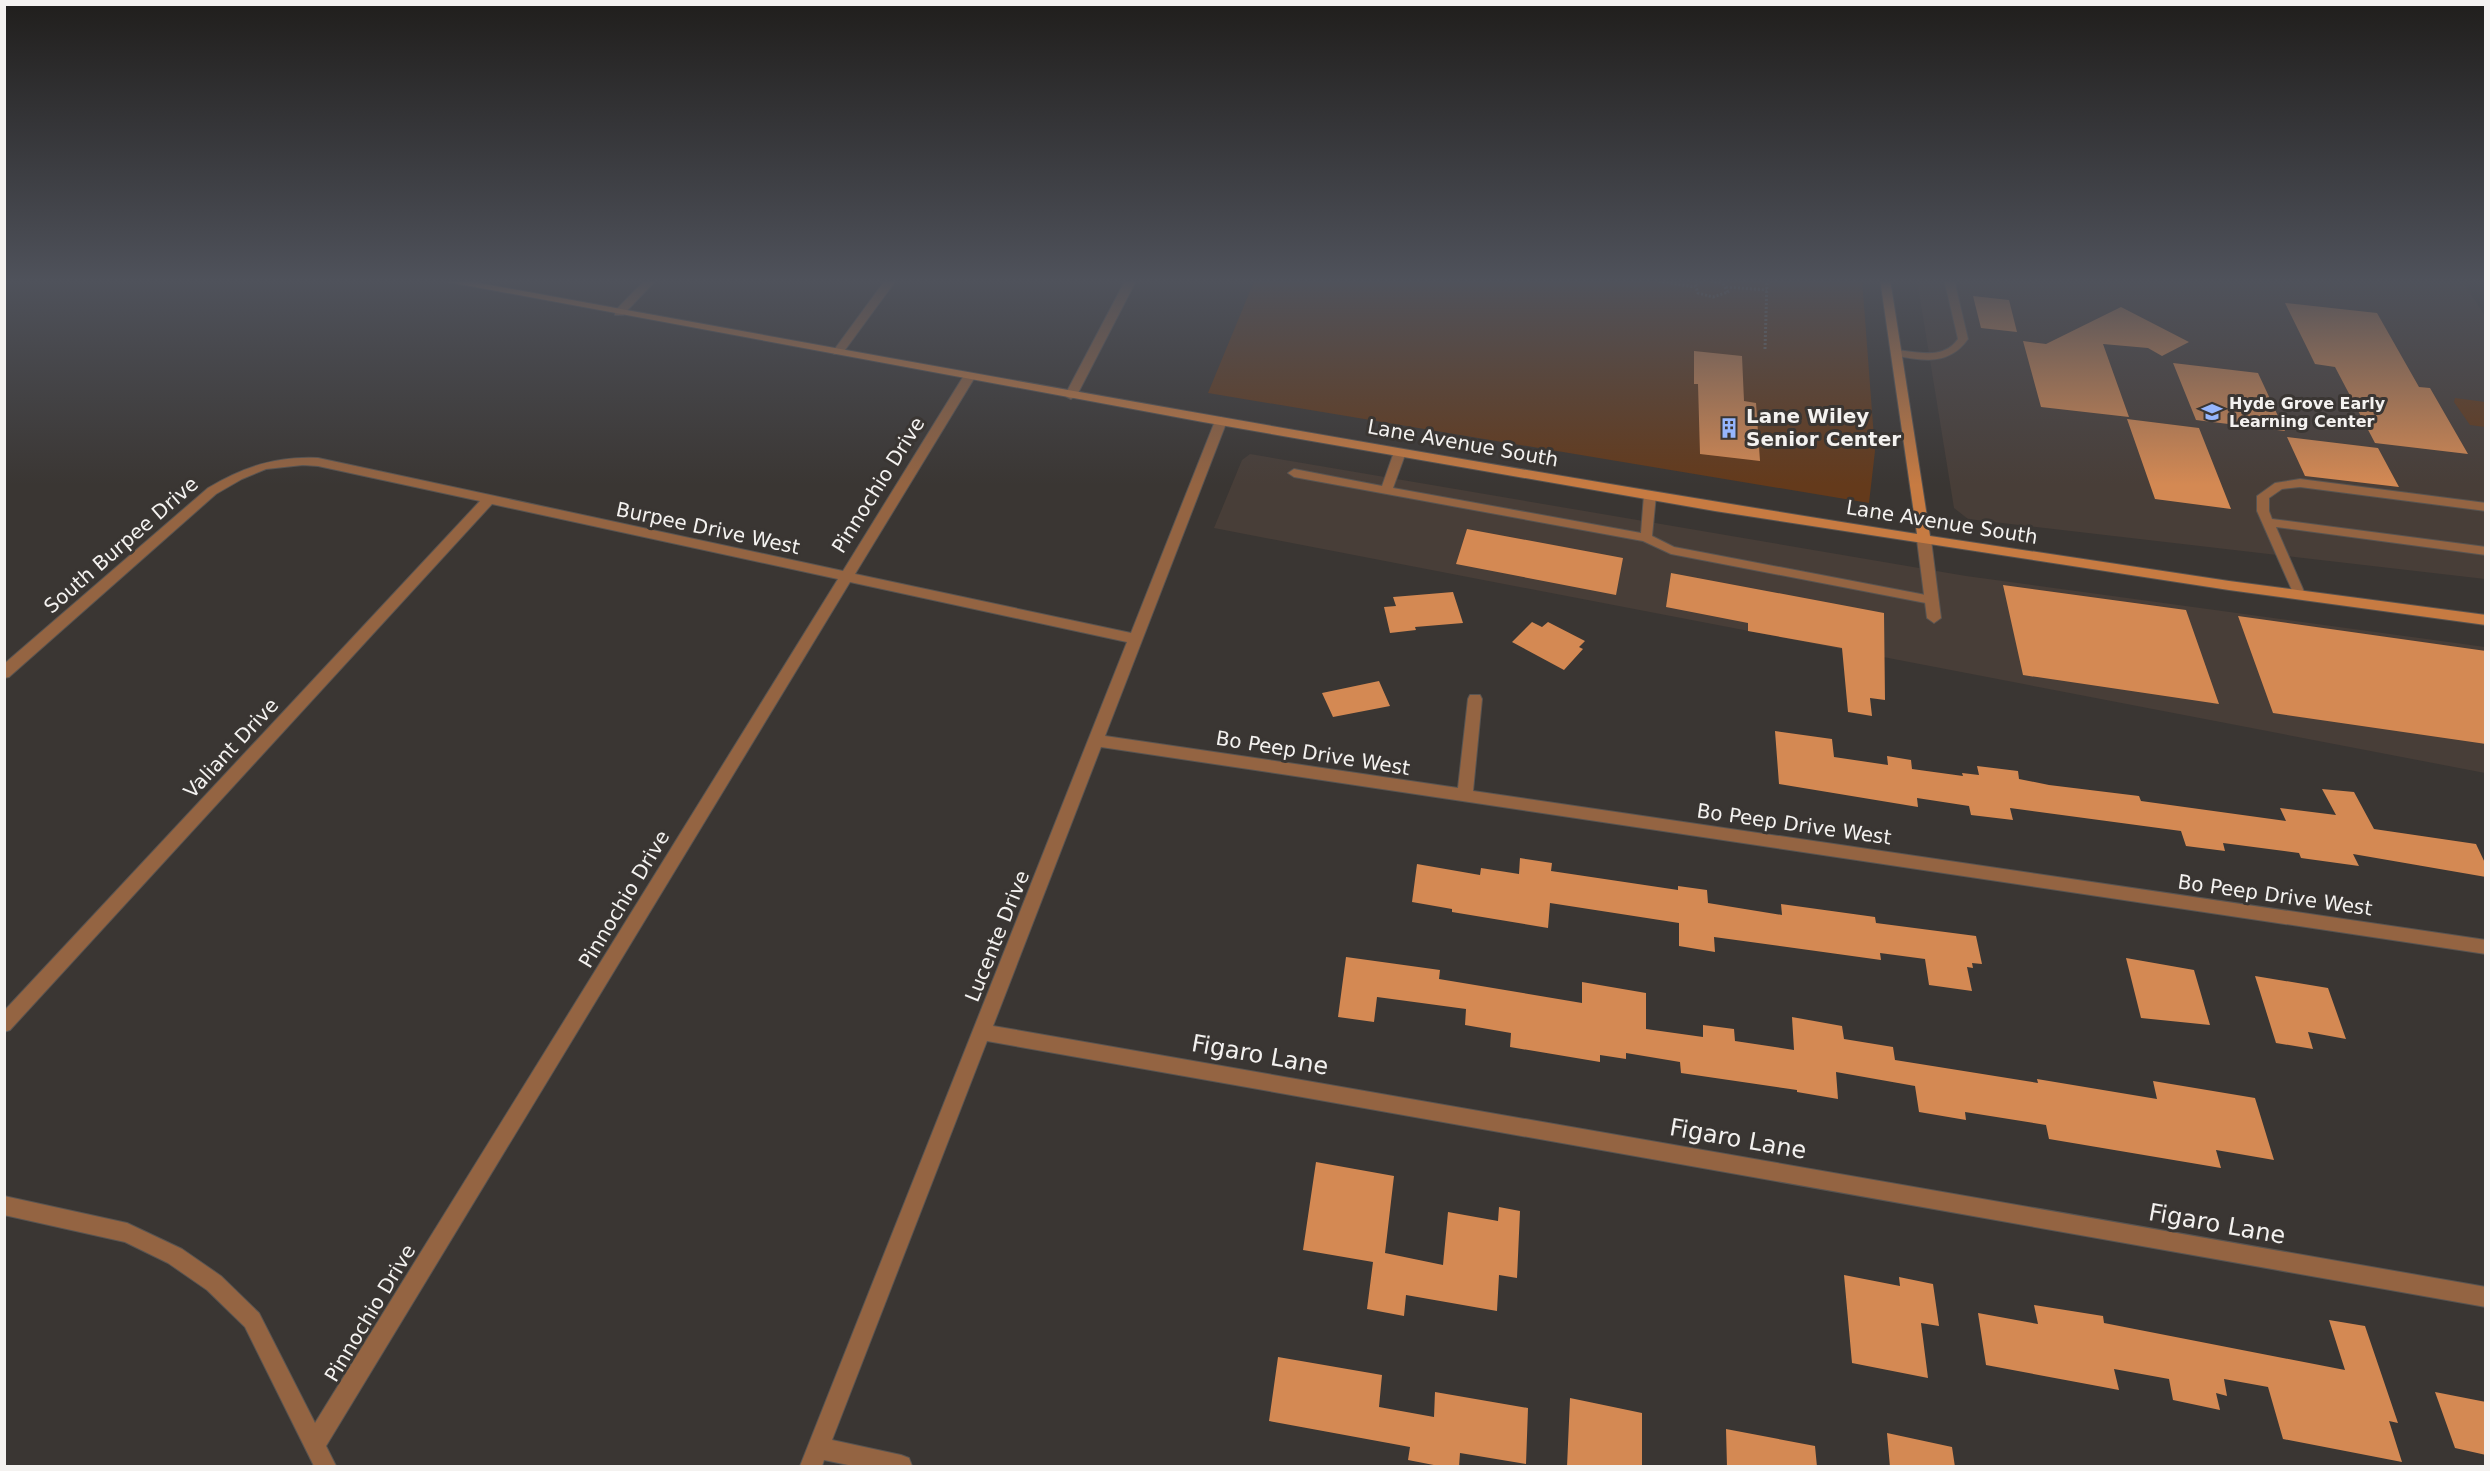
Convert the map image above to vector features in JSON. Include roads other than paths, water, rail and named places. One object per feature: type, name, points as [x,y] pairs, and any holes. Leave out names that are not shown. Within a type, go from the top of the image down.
[{"type":"main road","name":"Lane Avenue South","points":[[813,348],[1221,422],[1924,540],[2486,620]]},
{"type":"main road","points":[[1896,348],[1924,540]]},
{"type":"street","points":[[838,352],[841,348]]},
{"type":"street","points":[[1071,395],[1096,348]]},
{"type":"street","name":"Pinnochio Drive","points":[[315,1444],[969,377]]},
{"type":"street","name":"Lucente Drive","points":[[815,1457],[1221,422]]},
{"type":"street","name":"Burpee Drive West","points":[[274,463],[296,460],[318,462],[1134,639]]},
{"type":"street","name":"South Burpee Drive","points":[[4,673],[212,491],[241,473],[274,463]]},
{"type":"street","name":"Valiant Drive","points":[[4,1024],[488,500]]},
{"type":"street","points":[[1924,540],[1934,618]]},
{"type":"street","points":[[1466,797],[1475,699]]},
{"type":"street","name":"Bo Peep Drive West","points":[[1097,741],[2486,947]]},
{"type":"street","name":"Figaro Lane","points":[[982,1032],[2486,1297]]},
{"type":"street","points":[[4,1205],[127,1233],[175,1256],[214,1283],[252,1320],[325,1467]]},
{"type":"street","points":[[815,1457],[901,1467]]},
{"type":"lane","points":[[1897,353],[1941,356],[1952,354],[1958,348]]},
{"type":"lane","points":[[1386,490],[1400,452]]},
{"type":"lane","points":[[1294,473],[1646,538],[1671,550],[1931,600]]},
{"type":"lane","points":[[2299,594],[2263,511],[2263,496],[2279,486],[2300,483],[2486,507]]},
{"type":"lane","points":[[1646,538],[1650,495]]},
{"type":"lane","points":[[2268,522],[2486,551]]},
{"type":"place","name":"Hyde Grove Early Learning Center","points":[[2212,412]]},
{"type":"place","name":"Lane Wiley Senior Center","points":[[1729,428]]}]
